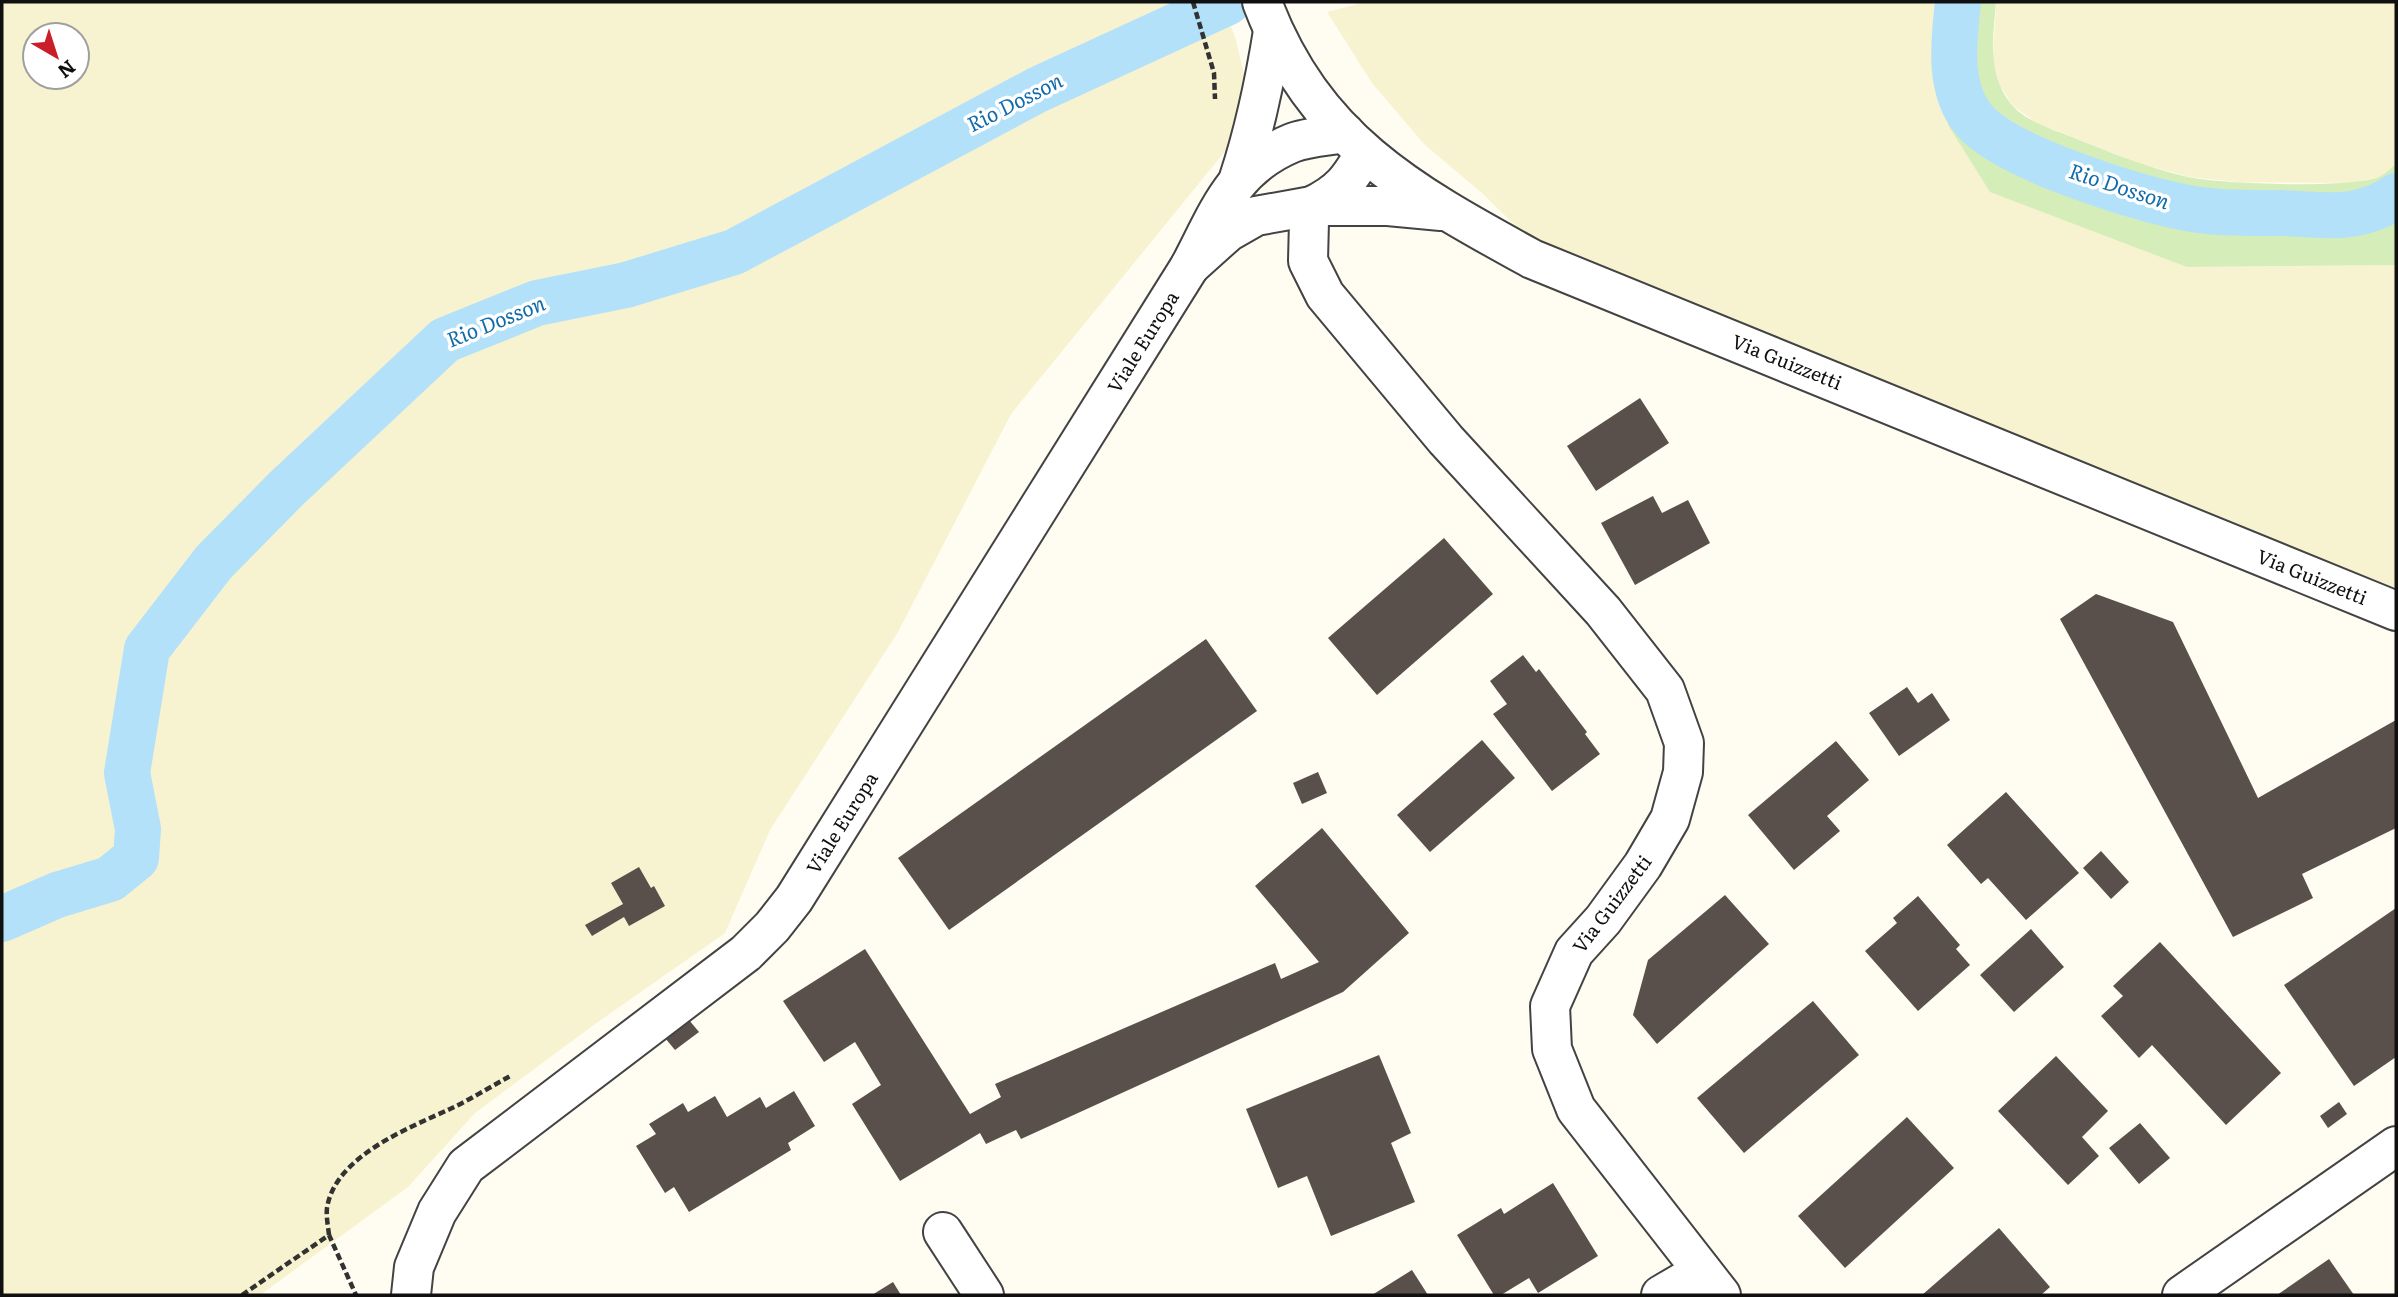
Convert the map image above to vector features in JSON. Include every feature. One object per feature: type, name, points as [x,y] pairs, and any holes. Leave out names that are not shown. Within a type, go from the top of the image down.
[{"type":"street","name":"Via Guizzetti","points":[[1268,16],[1295,73],[1321,107],[1355,143],[1405,184],[1447,212],[1532,259],[2396,611]]},
{"type":"street","name":"Viale Europa","points":[[411,1295],[414,1267],[432,1223],[466,1166],[746,953],[772,927],[794,899],[1191,266],[1239,178],[1252,139],[1263,90],[1268,16]]},
{"type":"street","name":"Viale Europa","points":[[1239,178],[1260,160],[1293,142],[1355,143],[1347,183],[1332,197],[1312,206]]},
{"type":"street","name":"Viale Europa","points":[[1191,266],[1227,232],[1255,216],[1312,206],[1388,205],[1447,212]]},
{"type":"street","name":"Via Guizzetti","points":[[1312,206],[1308,261],[1325,295],[1446,439],[1603,611],[1665,690],[1684,743],[1683,772],[1671,819],[1643,865],[1603,920],[1574,952],[1550,1006],[1552,1049],[1576,1109],[1711,1283],[1661,1295]]},
{"type":"street","points":[[2182,1295],[2396,1146]]},
{"type":"street","points":[[943,1232],[984,1295]]},
{"type":"path","points":[[1194,2],[1214,73],[1216,111]]},
{"type":"path","points":[[356,1295],[329,1235],[327,1208],[337,1184],[356,1162],[382,1141],[513,1074]]},
{"type":"path","points":[[242,1295],[329,1235]]},
{"type":"shaded area","points":[[2,2],[1222,2],[1236,40],[1245,79],[1242,111],[1231,144],[1011,414],[898,632],[770,830],[725,933],[595,1024],[475,1113],[408,1187],[260,1295],[2,1295]]},
{"type":"shaded area","points":[[1366,2],[1935,2],[1948,125],[2187,267],[2396,265],[2396,600],[2096,468],[1530,240],[1483,194],[1424,144],[1372,83],[1327,12]]},
{"type":"shaded area","points":[[1996,2],[2396,2],[2396,164],[2380,177],[2353,183],[2238,182],[2190,177],[2141,164],[2037,123],[2013,106],[1999,84],[1993,59]]},
{"type":"green space","points":[[1935,2],[1996,2],[1993,55],[1998,80],[2011,104],[2039,124],[2143,164],[2204,180],[2315,184],[2364,181],[2379,177],[2396,164],[2396,265],[2187,267],[1990,192],[1948,125]]},
{"type":"building","points":[[1640,398],[1669,443],[1596,491],[1567,446]]},
{"type":"building","points":[[1653,496],[1662,513],[1688,500],[1710,543],[1635,585],[1601,523]]},
{"type":"building","points":[[1444,538],[1493,594],[1377,695],[1328,638]]},
{"type":"building","points":[[2096,594],[2173,622],[2258,798],[2396,720],[2396,828],[2302,874],[2313,898],[2233,937],[2060,619]]},
{"type":"building","points":[[1206,639],[1257,711],[949,930],[898,858]]},
{"type":"building","points":[[1523,655],[1536,672],[1539,669],[1587,732],[1585,734],[1600,754],[1552,791],[1493,714],[1507,704],[1490,681]]},
{"type":"building","points":[[1907,687],[1918,703],[1932,693],[1950,720],[1899,756],[1869,713]]},
{"type":"building","points":[[1482,740],[1515,778],[1430,852],[1397,815]]},
{"type":"building","points":[[1836,741],[1869,780],[1827,816],[1840,831],[1794,870],[1748,815]]},
{"type":"building","points":[[1318,772],[1327,793],[1302,804],[1293,783]]},
{"type":"building","points":[[2006,792],[2079,873],[2026,920],[1988,878],[1981,884],[1947,845]]},
{"type":"building","points":[[1322,828],[1409,933],[1343,992],[1021,1139],[1016,1130],[986,1144],[980,1133],[900,1181],[852,1104],[881,1085],[855,1042],[824,1062],[783,1001],[865,949],[970,1114],[1001,1097],[995,1084],[1275,963],[1281,979],[1319,962],[1255,886]]},
{"type":"building","points":[[2101,851],[2129,882],[2111,899],[2083,868]]},
{"type":"building","points":[[639,867],[665,906],[629,926],[624,917],[592,936],[585,925],[623,904],[611,883]]},
{"type":"building","points":[[1725,895],[1769,944],[1657,1044],[1633,1015],[1648,960]]},
{"type":"building","points":[[1918,896],[1960,945],[1956,949],[1970,965],[1918,1011],[1865,951],[1897,923],[1893,918]]},
{"type":"building","points":[[2396,908],[2396,1057],[2354,1086],[2284,985]]},
{"type":"building","points":[[2031,929],[2064,967],[2014,1012],[1980,975]]},
{"type":"building","points":[[2160,942],[2281,1073],[2226,1125],[2152,1045],[2139,1058],[2101,1016],[2123,996],[2113,986]]},
{"type":"building","points":[[1813,1001],[1859,1055],[1744,1153],[1697,1098]]},
{"type":"building","points":[[684,1014],[699,1032],[675,1050],[660,1032]]},
{"type":"building","points":[[1379,1055],[1411,1133],[1391,1143],[1415,1202],[1331,1236],[1307,1176],[1278,1188],[1246,1109]]},
{"type":"building","points":[[2056,1056],[2108,1111],[2082,1137],[2099,1156],[2068,1185],[1998,1111]]},
{"type":"building","points":[[794,1091],[815,1126],[788,1143],[791,1150],[689,1212],[674,1187],[665,1193],[636,1146],[656,1134],[649,1124],[683,1103],[688,1112],[715,1096],[727,1117],[760,1097],[766,1108]]},
{"type":"building","points":[[2339,1102],[2347,1114],[2328,1128],[2320,1116]]},
{"type":"building","points":[[1907,1117],[1954,1168],[1845,1268],[1798,1216]]},
{"type":"building","points":[[2140,1123],[2170,1158],[2139,1184],[2109,1148]]},
{"type":"building","points":[[1553,1183],[1598,1256],[1538,1293],[1529,1278],[1501,1295],[1494,1295],[1457,1235],[1501,1208],[1504,1214]]},
{"type":"building","points":[[1999,1228],[2050,1287],[2041,1295],[1922,1295]]},
{"type":"building","points":[[2329,1259],[2354,1295],[2277,1295]]},
{"type":"building","points":[[1412,1270],[1428,1295],[1372,1295]]},
{"type":"building","points":[[893,1282],[901,1295],[872,1295]]},
{"type":"waterway","name":"Rio Dosson","points":[[2,919],[57,895],[110,879],[136,858],[138,829],[127,773],[147,649],[214,562],[286,489],[445,340],[537,303],[626,285],[734,252],[1037,90],[1228,2]]},
{"type":"waterway","name":"Rio Dosson","points":[[1958,2],[1954,63],[1965,107],[1974,120],[1990,134],[2039,161],[2129,193],[2203,210],[2341,215],[2370,209],[2396,196]]}]
